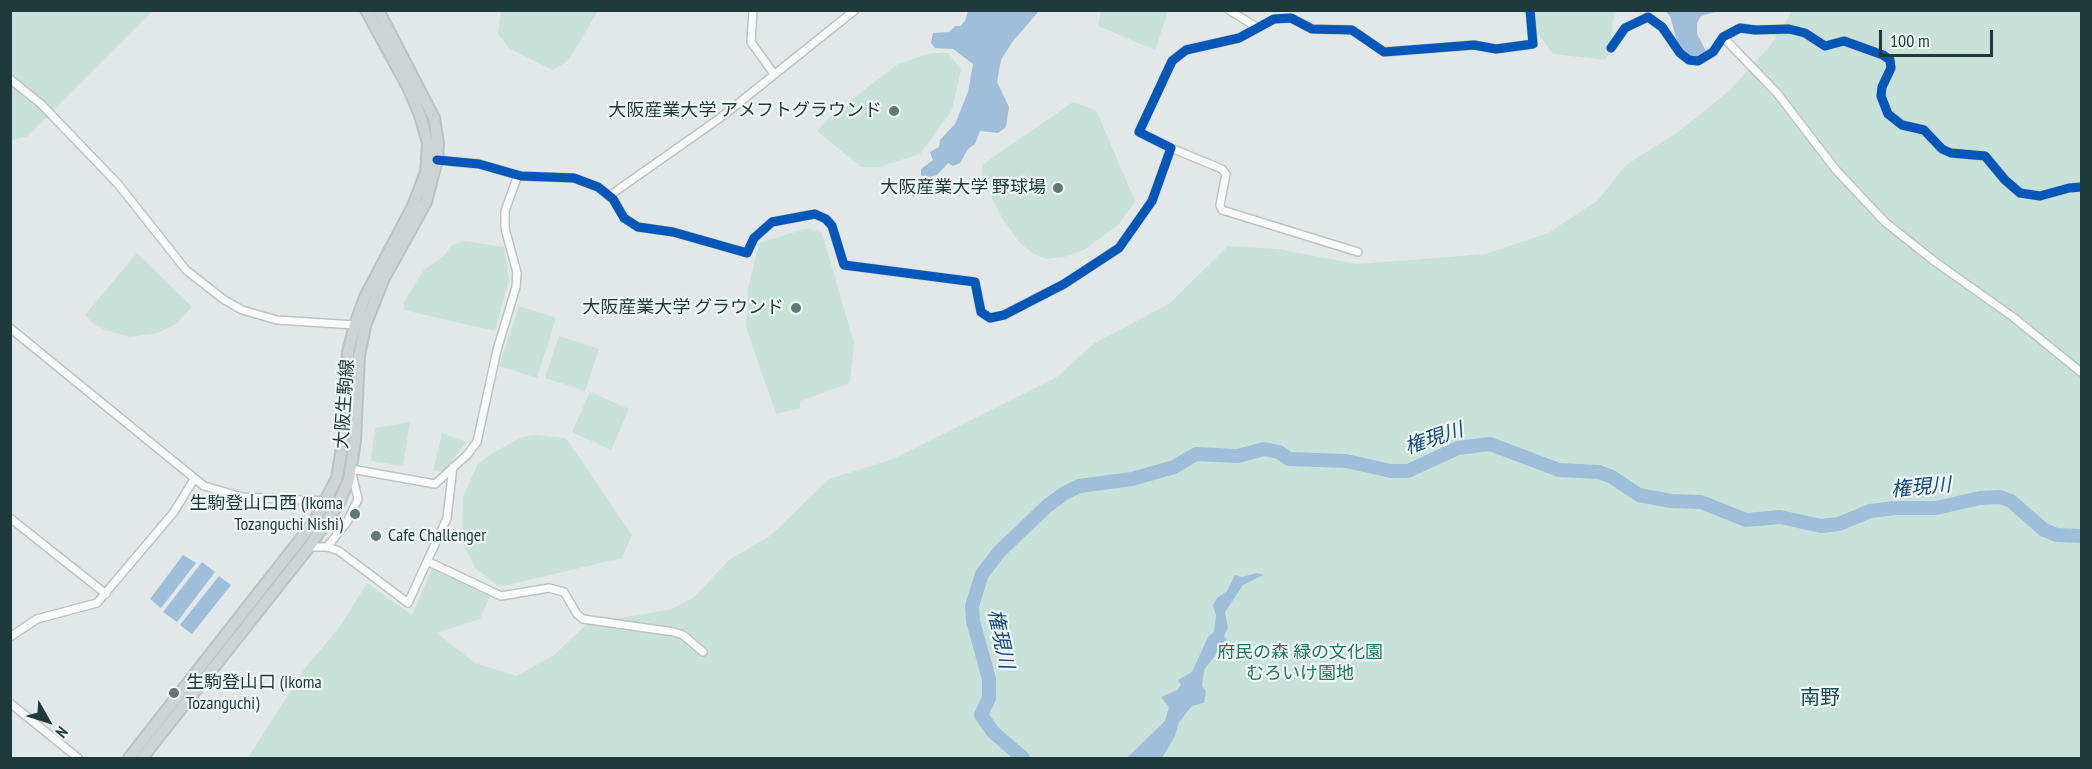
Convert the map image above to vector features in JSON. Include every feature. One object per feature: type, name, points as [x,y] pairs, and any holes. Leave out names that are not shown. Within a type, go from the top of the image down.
[{"type":"main road","name":"大阪生駒線","points":[[129,759],[314,522],[337,478],[343,442],[345,384],[355,325],[364,297],[413,206],[426,172],[428,143],[409,89],[366,10]]},
{"type":"main road","name":"大阪生駒線","points":[[142,759],[309,547],[339,503],[351,469],[358,356],[364,326],[384,278],[426,202],[437,160],[438,142],[434,118],[378,10]]},
{"type":"street","points":[[753,10],[751,42],[774,74]]},
{"type":"street","points":[[1228,10],[1258,28]]},
{"type":"street","points":[[1358,252],[1222,210],[1220,205],[1226,174],[1222,169],[1171,148],[1140,132],[1172,61],[1186,50],[1239,38],[1274,19],[1291,18],[1312,29],[1352,30],[1384,52],[1474,45],[1496,50],[1533,44],[1530,10]]},
{"type":"street","points":[[609,196],[720,118],[855,11]]},
{"type":"street","points":[[1611,48],[1625,28],[1648,17],[1662,27],[1672,43],[1689,60],[1698,62],[1707,57],[1723,37],[1740,28],[1790,29],[1805,33],[1825,46],[1844,41],[1883,55],[1890,60],[1891,68],[1882,87],[1881,96],[1888,114],[1902,125],[1924,130],[1934,143],[1951,153],[1985,156],[2005,180],[2020,193],[2040,196],[2082,187]]},
{"type":"street","points":[[1723,37],[1777,93],[1855,194],[1885,222],[1934,261],[2013,317],[2082,373]]},
{"type":"street","points":[[10,79],[41,104],[118,184],[186,270],[223,299],[242,310],[277,320],[355,325]]},
{"type":"street","points":[[437,160],[479,164],[518,175],[574,178],[598,187],[609,196],[624,218],[638,227],[673,232],[747,253],[754,238],[772,222],[815,214],[826,219],[832,226],[844,265],[975,282],[981,312],[990,318],[1004,315],[1064,284],[1119,248],[1152,201],[1171,148]]},
{"type":"street","points":[[327,547],[347,522],[358,499],[351,469],[435,484],[467,455],[481,431],[496,350],[516,287],[517,273],[505,228],[505,211],[518,175]]},
{"type":"street","points":[[10,328],[204,486],[242,497],[327,501]]},
{"type":"street","points":[[309,547],[327,547],[339,551],[408,603],[429,562],[447,518],[453,467]]},
{"type":"street","points":[[10,637],[36,619],[97,603],[174,512],[194,479]]},
{"type":"street","points":[[10,518],[106,594]]},
{"type":"street","points":[[429,562],[501,596],[549,588],[564,592],[577,614],[583,619],[674,632],[683,635],[703,652]]},
{"type":"street","points":[[10,703],[78,759]]},
{"type":"green space","points":[[501,10],[598,11],[568,61],[553,70],[509,48],[498,34]]},
{"type":"green space","points":[[1101,10],[1168,11],[1155,50],[1098,26]]},
{"type":"green space","points":[[11,11],[153,11],[28,136],[11,141]]},
{"type":"green space","points":[[1521,11],[1617,11],[1613,20],[1611,48],[1606,60],[1553,54]]},
{"type":"green space","name":"府民の森 緑の文化園 むろいけ園地","points":[[1792,11],[2081,11],[2081,758],[248,758],[305,668],[339,628],[367,583],[412,615],[432,569],[490,596],[480,619],[437,633],[475,663],[516,676],[553,656],[587,624],[672,609],[694,597],[730,559],[770,536],[829,479],[893,459],[1057,377],[1093,344],[1169,304],[1228,246],[1277,249],[1358,264],[1485,254],[1548,233],[1597,201],[1626,165],[1678,132],[1730,90],[1770,46]]},
{"type":"green space","name":"大阪産業大学 アメフトグラウンド","points":[[931,53],[948,53],[961,69],[952,110],[920,154],[879,167],[861,167],[817,131],[835,112],[898,64]]},
{"type":"green space","name":"大阪産業大学 野球場","points":[[1073,102],[1096,110],[1135,201],[1119,224],[1084,250],[1064,257],[1046,259],[1032,253],[1019,242],[1002,218],[982,176],[982,165]]},
{"type":"green space","name":"大阪産業大学 グラウンド","points":[[808,228],[822,233],[854,343],[850,383],[800,401],[800,408],[776,414],[746,327],[748,289],[759,243]]},
{"type":"green space","points":[[464,241],[504,247],[509,280],[495,331],[404,310],[404,302],[423,271],[445,255],[451,246]]},
{"type":"green space","points":[[137,253],[192,307],[176,324],[158,333],[129,337],[105,330],[92,323],[85,315]]},
{"type":"green space","points":[[519,306],[556,318],[537,378],[499,366]]},
{"type":"green space","points":[[559,336],[599,349],[585,391],[545,378]]},
{"type":"green space","points":[[590,392],[629,409],[611,450],[572,432]]},
{"type":"green space","points":[[410,422],[403,466],[371,461],[375,428]]},
{"type":"green space","points":[[442,433],[466,442],[444,472],[433,471]]},
{"type":"green space","points":[[534,435],[566,438],[632,535],[622,558],[499,587],[475,568],[462,542],[463,496],[478,464],[522,437]]},
{"type":"water","points":[[968,11],[1039,11],[1013,41],[1001,60],[997,82],[1009,107],[1006,127],[998,133],[980,131],[975,144],[968,149],[960,163],[953,166],[948,163],[937,175],[926,178],[921,175],[921,169],[933,160],[930,152],[939,147],[940,140],[955,124],[968,92],[973,64],[953,49],[935,48],[931,43],[933,33],[949,32],[955,26],[960,26],[965,21]]},
{"type":"water","points":[[1665,11],[1718,11],[1701,16],[1697,23],[1697,34],[1706,51],[1699,57],[1693,58],[1678,44],[1670,16]]},
{"type":"water","points":[[183,555],[196,563],[161,608],[150,599]]},
{"type":"water","points":[[202,562],[215,572],[177,622],[163,612]]},
{"type":"water","points":[[1257,573],[1263,575],[1243,585],[1225,612],[1228,628],[1224,636],[1227,640],[1204,670],[1202,686],[1206,691],[1204,703],[1192,706],[1179,722],[1175,736],[1162,758],[1127,758],[1165,721],[1169,707],[1161,697],[1177,690],[1181,685],[1178,680],[1192,672],[1208,637],[1214,632],[1216,616],[1213,605],[1217,598],[1227,591],[1235,575],[1242,577]]},
{"type":"water","points":[[219,576],[231,585],[192,634],[180,625]]},
{"type":"waterway","name":"権現川","points":[[1023,758],[993,732],[981,715],[989,698],[989,679],[973,621],[972,606],[982,574],[999,552],[1047,506],[1065,493],[1079,486],[1132,479],[1174,467],[1196,454],[1238,456],[1264,449],[1279,452],[1289,459],[1346,461],[1391,471],[1408,471],[1458,448],[1490,444],[1559,470],[1599,472],[1612,477],[1639,495],[1671,501],[1701,502],[1746,520],[1780,517],[1821,526],[1839,524],[1870,511],[1895,508],[1936,508],[1980,498],[2000,497],[2011,501],[2044,530],[2057,535],[2082,536]]},
{"type":"cycle path","points":[[437,160],[479,164],[521,176],[574,178],[598,187],[613,199],[624,218],[638,227],[673,232],[747,253],[754,238],[772,222],[815,214],[826,219],[832,226],[844,265],[975,282],[981,312],[990,318],[1004,315],[1064,284],[1119,248],[1152,201],[1171,148],[1139,132],[1172,61],[1186,50],[1239,38],[1274,19],[1291,18],[1312,29],[1352,30],[1384,52],[1474,45],[1496,49],[1533,44],[1530,10]]},
{"type":"cycle path","points":[[1611,48],[1625,28],[1648,17],[1662,27],[1680,53],[1689,60],[1698,61],[1713,52],[1723,37],[1740,28],[1789,29],[1805,33],[1825,46],[1844,41],[1883,55],[1890,60],[1891,68],[1882,87],[1881,96],[1888,114],[1902,125],[1924,130],[1942,149],[1951,153],[1985,156],[2005,180],[2020,193],[2040,196],[2082,187]]},
{"type":"place","name":"大阪産業大学 アメフトグラウンド","points":[[894,111]]},
{"type":"place","name":"大阪産業大学 野球場","points":[[1058,188]]},
{"type":"place","name":"大阪産業大学 グラウンド","points":[[796,308]]},
{"type":"place","name":"生駒登山口西 (Ikoma Tozanguchi Nishi)","points":[[355,514]]},
{"type":"place","name":"Cafe Challenger","points":[[376,536]]},
{"type":"place","name":"生駒登山口 (Ikoma Tozanguchi)","points":[[174,693]]},
{"type":"district","name":"南野","points":[[1820,698]]}]
